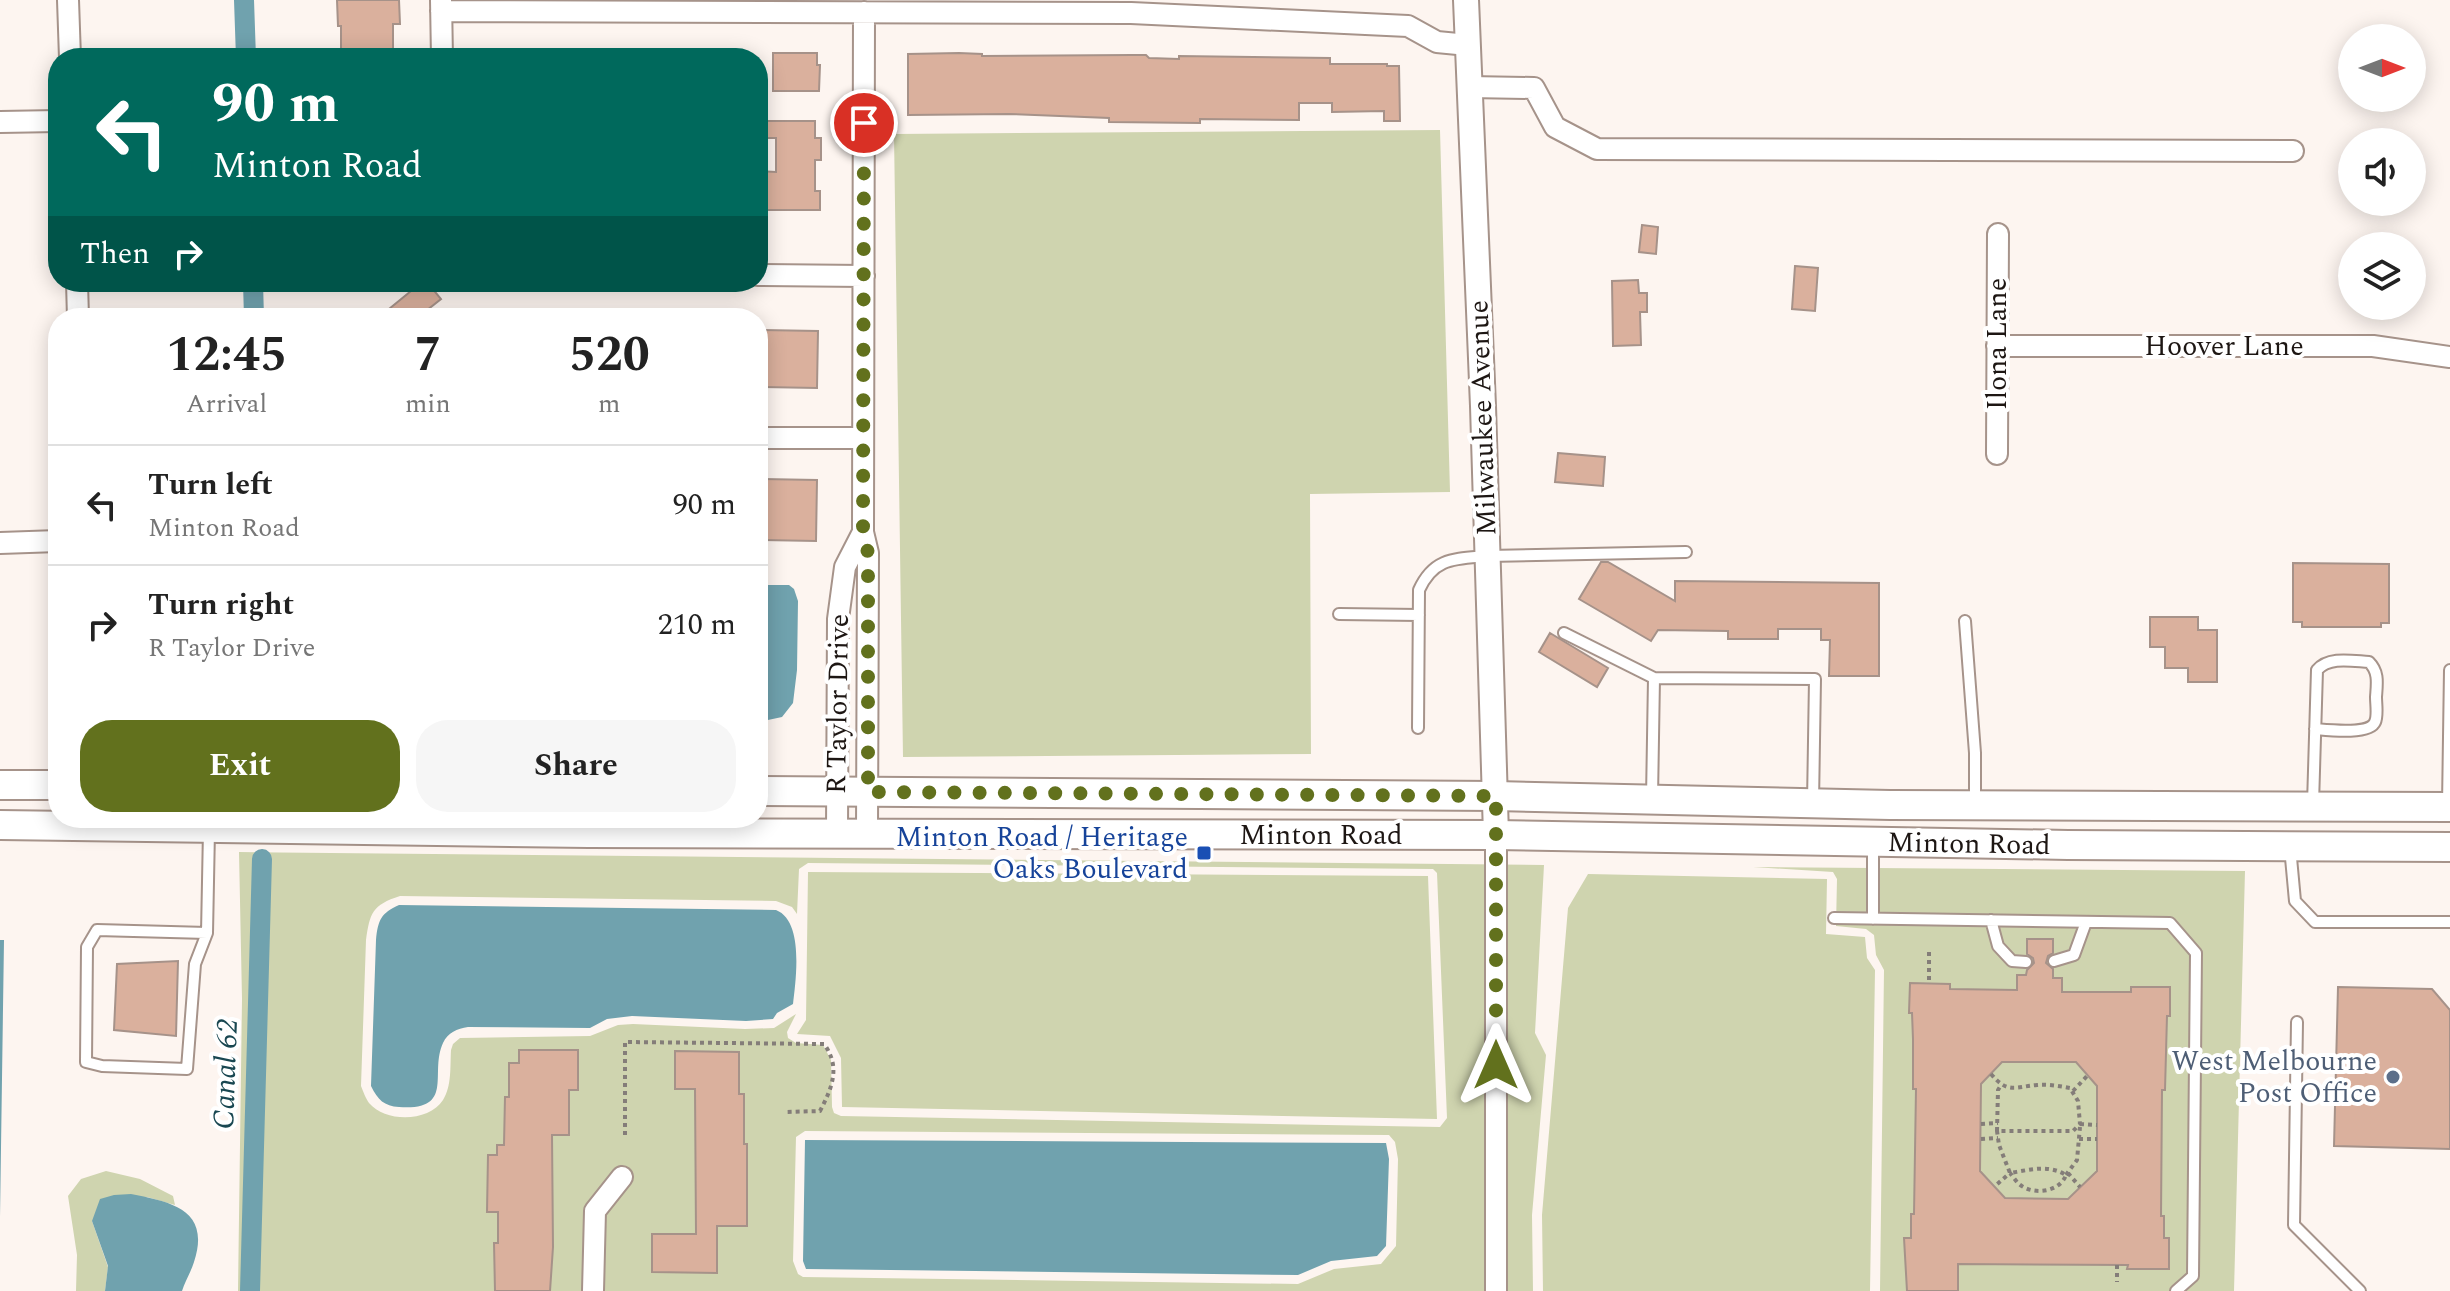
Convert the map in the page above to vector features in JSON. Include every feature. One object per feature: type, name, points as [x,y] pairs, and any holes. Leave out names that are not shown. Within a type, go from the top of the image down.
[{"type":"main road","points":[[0,785],[48,785]]},
{"type":"main road","name":"Minton Road","points":[[768,791],[1496,796],[1975,805],[2449,807]]},
{"type":"main road","name":"Minton Road","points":[[0,825],[48,826]]},
{"type":"main road","name":"Minton Road","points":[[209,828],[1496,835],[2450,847]]},
{"type":"street","points":[[68,0],[70,48]]},
{"type":"street","name":"Milwaukee Avenue","points":[[1466,0],[1496,835]]},
{"type":"street","points":[[442,48],[441,5],[864,12],[1131,6],[1408,26],[1437,42],[1468,45]]},
{"type":"street","name":"R Taylor Drive","points":[[864,12],[863,532],[868,553],[867,833]]},
{"type":"street","points":[[1469,87],[1534,88],[1555,127],[1597,149],[2293,151]]},
{"type":"street","points":[[0,122],[48,121]]},
{"type":"street","name":"Ilona Lane","points":[[1997,454],[1998,234]]},
{"type":"street","points":[[768,275],[864,276]]},
{"type":"street","name":"Hoover Lane","points":[[1997,346],[2373,346],[2450,357]]},
{"type":"street","points":[[768,438],[863,438]]},
{"type":"street","name":"R Taylor Drive","points":[[837,833],[839,606],[845,567],[863,532]]},
{"type":"street","points":[[0,543],[48,541]]},
{"type":"street","points":[[839,606],[868,607]]},
{"type":"street","points":[[837,686],[868,687]]},
{"type":"street","points":[[1496,835],[1496,1291]]},
{"type":"street","points":[[593,1291],[595,1211],[622,1177]]},
{"type":"lane","points":[[1418,728],[1419,590],[1426,575],[1435,566],[1488,556],[1686,552]]},
{"type":"lane","points":[[1339,614],[1419,615]]},
{"type":"lane","points":[[1965,621],[1975,753],[1975,805]]},
{"type":"lane","points":[[1564,633],[1654,678],[1815,679],[1813,803]]},
{"type":"lane","points":[[2313,806],[2315,729],[2317,670],[2331,661],[2369,662],[2376,669],[2377,679],[2376,721],[2371,728],[2315,729]]},
{"type":"lane","points":[[2449,807],[2450,670]]},
{"type":"lane","points":[[1652,800],[1654,678]]},
{"type":"lane","points":[[207,933],[97,930],[87,947],[86,1062],[102,1066],[187,1069],[195,964],[207,933],[209,828]]},
{"type":"lane","points":[[1873,842],[1873,919]]},
{"type":"lane","points":[[2290,847],[2295,901],[2315,922],[2450,922]]},
{"type":"lane","points":[[1834,918],[2170,923],[2196,953],[2193,1276],[2176,1291]]},
{"type":"lane","points":[[1991,920],[1998,946],[2012,961],[2026,962]]},
{"type":"lane","points":[[2054,961],[2074,955],[2086,922]]},
{"type":"lane","points":[[2297,1022],[2294,1225],[2360,1291]]},
{"type":"path","points":[[1929,952],[1929,984]]},
{"type":"path","points":[[625,1135],[625,1042],[824,1044],[832,1055],[835,1068],[832,1085],[820,1111],[786,1112]]},
{"type":"path","points":[[1991,1074],[2001,1085],[2010,1089],[2053,1085],[2073,1091],[2078,1101],[2080,1126],[2077,1160],[2064,1181],[2056,1187],[2041,1191],[2018,1184],[2006,1166],[1998,1134],[1998,1090],[2001,1085]]},
{"type":"path","points":[[2073,1091],[2088,1075]]},
{"type":"path","points":[[1981,1124],[1998,1123]]},
{"type":"path","points":[[1981,1139],[1998,1134],[2073,1131],[2080,1126],[2097,1125]]},
{"type":"path","points":[[2079,1139],[2097,1139]]},
{"type":"path","points":[[1995,1186],[2010,1173],[2034,1168],[2060,1171],[2080,1187]]},
{"type":"path","points":[[2117,1265],[2117,1282]]},
{"type":"green space","points":[[1440,130],[1450,492],[1310,494],[1311,754],[903,757],[894,134]]},
{"type":"green space","points":[[239,852],[1544,865],[1535,1033],[1546,1055],[1532,1215],[1533,1291],[238,1291],[242,999]],"holes":[[[808,863],[1433,869],[1437,873],[1447,1118],[1440,1127],[841,1116],[834,1113],[832,1107],[831,1060],[823,1045],[796,1043],[788,1038],[787,1032],[796,1014],[774,1028],[633,1024],[618,1025],[590,1036],[460,1038],[451,1050],[446,1094],[428,1113],[396,1117],[376,1110],[369,1103],[361,1086],[366,940],[371,917],[383,903],[400,896],[776,901],[792,907],[797,914],[799,869]],[[805,1131],[1389,1135],[1395,1142],[1398,1159],[1396,1246],[1381,1264],[1334,1269],[1298,1284],[803,1277],[798,1274],[793,1261],[796,1137]]]},
{"type":"green space","points":[[1753,867],[2245,871],[2234,1291],[1880,1291],[1884,970],[1876,955],[1874,935],[1866,929],[1836,926],[1837,879],[1833,872]],"holes":[[[1996,1053],[2095,1061],[2107,1076],[2095,1194],[2079,1208],[1987,1202],[1970,1168],[1978,1067]]]},
{"type":"green space","points":[[808,872],[1428,876],[1437,1119],[842,1107],[841,1058],[830,1036],[797,1034],[806,1020]]},
{"type":"green space","points":[[1588,874],[1827,879],[1826,934],[1865,937],[1867,958],[1875,970],[1870,1291],[1543,1291],[1542,1215],[1568,908]]},
{"type":"green space","points":[[1996,1062],[2083,1062],[2098,1079],[2097,1180],[2083,1184],[2077,1190],[2081,1195],[2076,1199],[2000,1198],[1995,1193],[1998,1190],[1988,1179],[1985,1182],[1980,1178],[1981,1077]]},
{"type":"green space","points":[[106,1171],[140,1179],[173,1196],[175,1205],[147,1197],[92,1221],[108,1267],[105,1291],[76,1291],[77,1255],[68,1196],[81,1179]]},
{"type":"water","points":[[768,585],[789,585],[798,601],[793,703],[782,717],[768,720]]},
{"type":"water","points":[[399,905],[776,910],[785,916],[794,938],[796,966],[793,1004],[773,1019],[746,1021],[632,1016],[607,1019],[590,1028],[468,1027],[457,1030],[445,1039],[439,1055],[437,1088],[428,1103],[417,1107],[385,1104],[371,1086],[376,940],[382,918]]},
{"type":"water","points":[[0,940],[4,940],[0,1217]]},
{"type":"water","points":[[805,1140],[1386,1143],[1389,1159],[1386,1246],[1377,1256],[1331,1261],[1298,1275],[806,1269],[803,1261]]},
{"type":"water","points":[[131,1194],[173,1205],[192,1220],[198,1244],[182,1291],[105,1291],[108,1266],[92,1221],[100,1199]]},
{"type":"building","points":[[337,0],[399,0],[400,24],[393,24],[393,48],[341,48],[341,26],[338,26]]},
{"type":"building","points":[[773,53],[817,53],[819,91],[773,91]]},
{"type":"building","points":[[908,54],[982,56],[1146,55],[1149,58],[1179,59],[1179,56],[1330,58],[1330,64],[1387,64],[1399,66],[1400,121],[1384,121],[1384,111],[1332,112],[1332,103],[1299,103],[1299,120],[1200,119],[1200,123],[1109,122],[1109,118],[1009,114],[908,115]]},
{"type":"building","points":[[768,121],[815,121],[815,138],[821,138],[821,160],[815,160],[815,191],[820,191],[820,210],[768,210],[768,172],[776,172],[776,138],[768,138]]},
{"type":"building","points":[[1642,225],[1658,227],[1656,254],[1639,252]]},
{"type":"building","points":[[1795,266],[1818,268],[1815,311],[1792,309]]},
{"type":"building","points":[[1638,280],[1639,293],[1647,293],[1647,312],[1640,312],[1641,345],[1613,346],[1612,281]]},
{"type":"building","points":[[410,292],[435,292],[441,299],[430,308],[390,308]]},
{"type":"building","points":[[768,330],[818,331],[817,388],[768,387]]},
{"type":"building","points":[[1558,453],[1605,457],[1603,486],[1555,482]]},
{"type":"building","points":[[768,479],[817,480],[816,541],[768,540]]},
{"type":"building","points":[[1601,562],[1608,562],[1675,601],[1675,581],[1879,583],[1879,676],[1829,676],[1830,640],[1821,640],[1821,629],[1778,629],[1778,639],[1728,639],[1728,631],[1658,630],[1651,641],[1579,599]]},
{"type":"building","points":[[2293,563],[2389,564],[2389,623],[2381,623],[2381,627],[2302,627],[2302,622],[2293,622]]},
{"type":"building","points":[[2150,617],[2198,617],[2198,630],[2217,630],[2217,682],[2188,682],[2188,668],[2165,668],[2165,647],[2150,647]]},
{"type":"building","points":[[1550,633],[1608,668],[1597,687],[1539,652]]},
{"type":"building","points":[[2027,939],[2053,939],[2053,953],[2046,963],[2053,969],[2053,978],[2062,978],[2062,992],[2131,992],[2131,987],[2170,987],[2165,1090],[2162,1090],[2161,1216],[2164,1216],[2164,1238],[2169,1238],[2169,1269],[2127,1269],[2128,1265],[1958,1264],[1958,1291],[1907,1291],[1904,1238],[1911,1238],[1911,1214],[1914,1214],[1916,1089],[1913,1089],[1910,983],[1950,984],[1950,989],[2017,990],[2017,975],[2026,975],[2034,963],[2027,954]],"holes":[[[2002,1062],[2076,1062],[2097,1086],[2097,1171],[2068,1199],[2005,1198],[1980,1171],[1981,1084]]]},
{"type":"building","points":[[178,961],[176,1036],[114,1030],[117,964]]},
{"type":"building","name":"West Melbourne Post Office","points":[[2338,987],[2432,989],[2450,1010],[2450,1149],[2334,1146]]},
{"type":"building","points":[[519,1050],[578,1050],[578,1090],[569,1090],[569,1135],[552,1135],[553,1247],[550,1291],[495,1291],[494,1243],[498,1243],[498,1212],[487,1212],[488,1155],[497,1155],[497,1145],[504,1145],[509,1063],[519,1063]]},
{"type":"building","points":[[675,1051],[739,1052],[739,1094],[744,1094],[744,1144],[747,1144],[747,1226],[717,1226],[717,1273],[652,1272],[652,1234],[696,1234],[695,1089],[675,1089]]},
{"type":"waterway","name":"Canal 62","points":[[244,0],[246,48]]},
{"type":"waterway","name":"Canal 62","points":[[253,292],[254,308]]},
{"type":"waterway","name":"Canal 62","points":[[250,1291],[262,859]]},
{"type":"place","name":"Minton Road / Heritage Oaks Boulevard","points":[[1204,853]]},
{"type":"place","name":"West Melbourne Post Office","points":[[2393,1077]]},
{"type":"route","points":[[864,123],[863,532],[868,553],[868,792],[1496,796],[1496,1065]]}]
